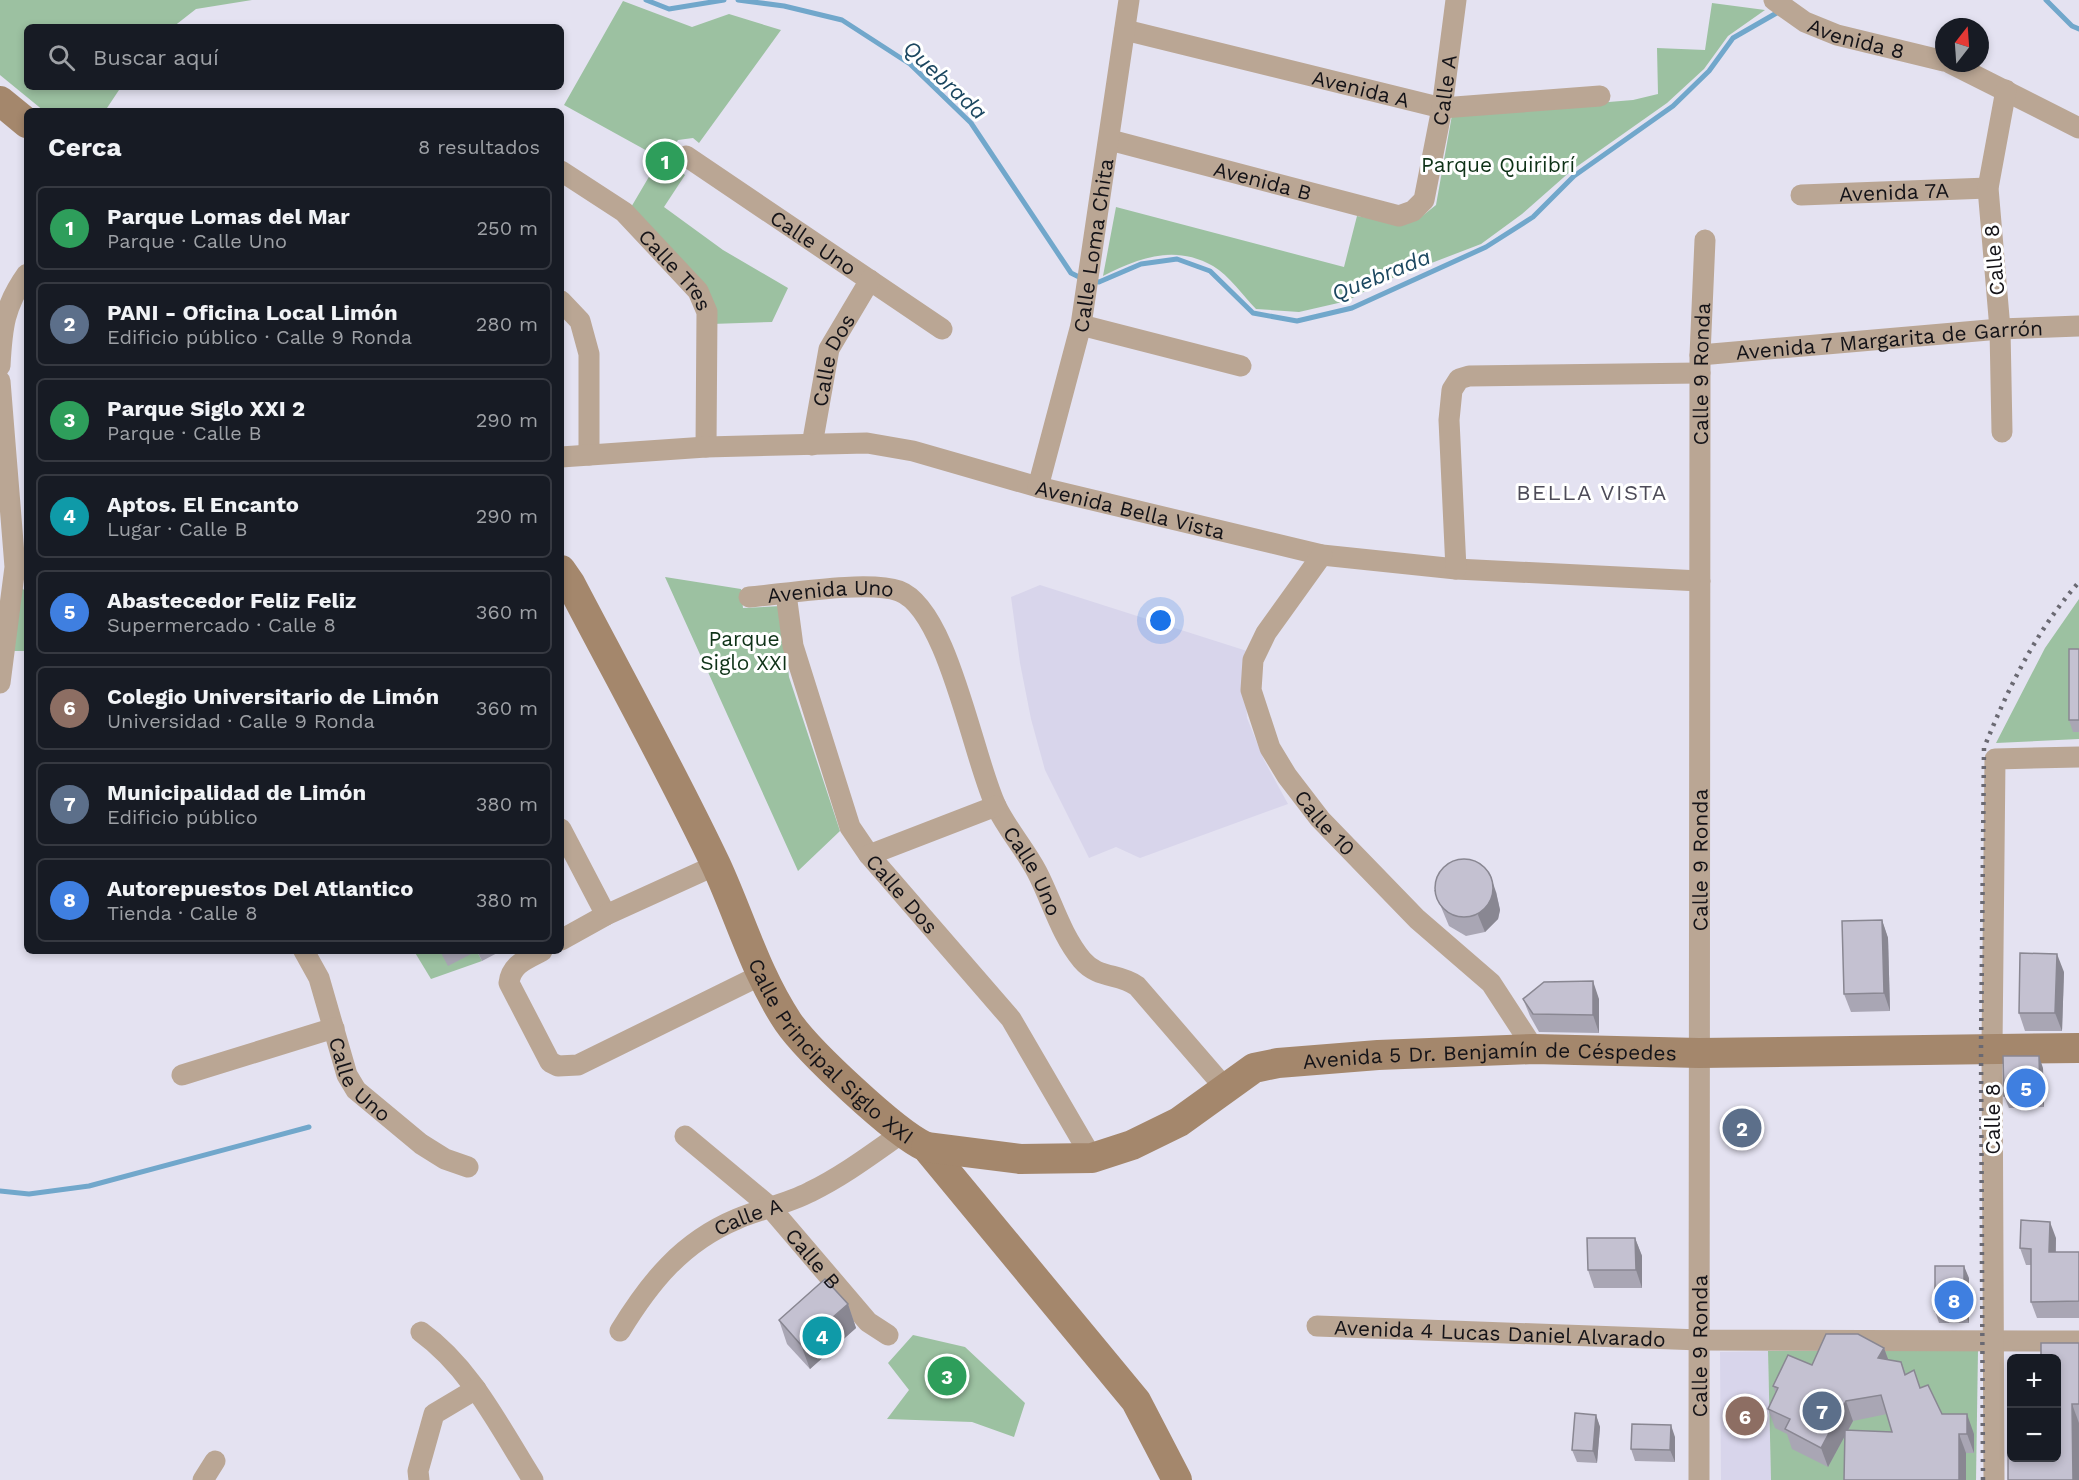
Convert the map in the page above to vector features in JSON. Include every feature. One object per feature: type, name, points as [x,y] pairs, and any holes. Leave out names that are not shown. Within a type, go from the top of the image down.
[{"type":"street","name":"Calle Loma Chita","points":[[1038,487],[1081,325],[1129,0]]},
{"type":"street","name":"Calle A","points":[[1413,211],[1424,200],[1442,108],[1456,0]]},
{"type":"street","name":"Avenida 8","points":[[1774,0],[1805,22],[1837,35],[1935,60]]},
{"type":"street","name":"Avenida A","points":[[1125,30],[1442,108],[1600,96]]},
{"type":"street","points":[[1969,72],[2079,128]]},
{"type":"street","name":"Calle 8","points":[[2002,432],[2000,329],[1988,188],[2006,90]]},
{"type":"street","points":[[0,101],[24,121]]},
{"type":"street","name":"Avenida B","points":[[1110,140],[1399,216],[1413,211]]},
{"type":"street","name":"Calle Uno","points":[[686,156],[942,329]]},
{"type":"street","name":"Calle Tres","points":[[564,173],[624,212],[698,291],[707,312],[706,447]]},
{"type":"street","name":"Avenida 7A","points":[[1801,195],[1988,188]]},
{"type":"street","name":"Calle 9 Ronda","points":[[1699,1480],[1700,364],[1705,240]]},
{"type":"street","points":[[0,366],[2,324],[7,295],[24,277]]},
{"type":"street","name":"Calle Dos","points":[[812,445],[829,349],[870,280]]},
{"type":"street","points":[[564,304],[580,321],[589,354],[589,455]]},
{"type":"street","points":[[1081,325],[1241,366]]},
{"type":"street","name":"Avenida 7 Margarita de Garrón","points":[[1456,569],[1449,420],[1452,390],[1459,379],[1470,376],[1700,364],[2000,329],[2079,326]]},
{"type":"street","points":[[0,381],[21,575],[0,683]]},
{"type":"street","name":"Avenida Bella Vista","points":[[564,457],[706,447],[867,443],[913,451],[1038,487],[1322,555],[1456,569],[1700,581]]},
{"type":"street","name":"Calle 10","points":[[1322,555],[1266,633],[1253,660],[1251,690],[1270,748],[1287,776],[1320,819],[1417,918],[1491,983],[1534,1048]]},
{"type":"street","name":"Calle Principal Siglo XXI","points":[[564,582],[716,865],[763,974],[789,1023],[825,1061],[914,1140],[1136,1401],[1177,1480]]},
{"type":"street","name":"Avenida Uno","points":[[749,597],[868,587],[898,591],[911,598]]},
{"type":"street","name":"Calle Dos","points":[[786,594],[793,646],[850,827],[869,855],[1011,1019],[1092,1158]]},
{"type":"street","name":"Calle Uno","points":[[911,598],[935,629],[996,806],[1037,871],[1071,946],[1093,972],[1128,980],[1137,986],[1226,1089]]},
{"type":"street","name":"Calle 8","points":[[1994,1480],[1992,1048],[1995,759],[2079,757]]},
{"type":"street","points":[[869,855],[996,806]]},
{"type":"street","points":[[564,835],[606,915]]},
{"type":"street","points":[[564,938],[606,915],[716,865]]},
{"type":"street","name":"Calle Uno","points":[[306,954],[319,978],[347,1076],[356,1090],[422,1144],[445,1159],[468,1167]]},
{"type":"street","points":[[537,954],[516,966],[510,974],[508,983],[550,1062],[558,1066],[578,1065],[763,974]]},
{"type":"street","points":[[182,1075],[334,1028]]},
{"type":"street","name":"Avenida 5 Dr. Benjamín de Céspedes","points":[[914,1140],[1020,1159],[1092,1158],[1132,1145],[1179,1122],[1254,1068],[1278,1063],[1378,1055],[1534,1048],[1699,1053],[2079,1048]]},
{"type":"street","name":"Calle B","points":[[685,1136],[769,1206],[868,1322],[888,1335]]},
{"type":"street","name":"Calle A","points":[[620,1331],[644,1292],[661,1272],[692,1246],[734,1220],[807,1194],[914,1140]]},
{"type":"street","name":"Avenida 4 Lucas Daniel Alvarado","points":[[1317,1326],[1700,1340],[2079,1341]]},
{"type":"street","points":[[421,1332],[446,1350],[476,1389],[533,1480]]},
{"type":"street","points":[[419,1480],[418,1471],[434,1414],[476,1389]]},
{"type":"street","points":[[203,1480],[214,1461]]},
{"type":"shaded area","points":[[1040,585],[1247,651],[1245,686],[1247,718],[1264,760],[1288,804],[1140,858],[1116,847],[1089,858],[1045,770],[1031,719],[1020,663],[1011,597]]},
{"type":"shaded area","points":[[1768,1351],[1771,1480],[1721,1480],[1720,1352]]},
{"type":"green space","points":[[0,0],[252,0],[196,9],[177,24],[24,24],[24,90],[119,90],[107,108],[40,108],[0,75]]},
{"type":"green space","points":[[623,1],[692,27],[729,14],[781,30],[699,143],[693,138],[678,140],[671,151],[671,164],[685,175],[664,207],[723,250],[788,288],[772,322],[711,324],[630,209],[660,158],[564,105]]},
{"type":"green space","name":"Parque Quiribrí","points":[[1712,3],[1765,10],[1728,36],[1704,69],[1667,103],[1572,170],[1522,214],[1481,244],[1382,282],[1347,301],[1299,312],[1256,309],[1219,270],[1199,259],[1184,256],[1157,256],[1143,259],[1103,276],[1116,207],[1344,267],[1357,216],[1405,224],[1421,217],[1436,205],[1452,115],[1633,100],[1658,94],[1657,48],[1705,50]]},
{"type":"green space","name":"Parque Siglo XXI","points":[[665,577],[741,589],[743,608],[781,606],[789,677],[840,831],[798,871]]},
{"type":"green space","points":[[18,584],[24,590],[24,651],[10,651]]},
{"type":"green space","points":[[2079,599],[2079,661],[2074,732],[2079,732],[2079,739],[1996,743],[2045,648]]},
{"type":"green space","points":[[416,954],[478,954],[482,961],[431,979]]},
{"type":"green space","points":[[913,1335],[965,1347],[1025,1403],[1014,1437],[972,1422],[887,1419],[909,1390],[888,1363]]},
{"type":"green space","points":[[1978,1350],[1976,1480],[1771,1480],[1768,1351]]},
{"type":"building","points":[[2069,649],[2079,649],[2079,720],[2069,720]]},
{"type":"building","points":[[1464,859],[1475,861],[1488,872],[1493,888],[1491,899],[1480,912],[1464,917],[1453,915],[1440,904],[1435,888],[1437,877],[1448,864]]},
{"type":"building","points":[[1882,920],[1884,993],[1844,994],[1842,921]]},
{"type":"building","points":[[2020,953],[2057,954],[2055,1013],[2019,1013]]},
{"type":"building","points":[[1593,981],[1593,1015],[1533,1014],[1523,999],[1544,982]]},
{"type":"building","points":[[2003,1056],[2039,1056],[2040,1095],[2004,1096]]},
{"type":"building","points":[[2021,1220],[2050,1222],[2049,1252],[2079,1252],[2079,1301],[2031,1302],[2031,1249],[2020,1248]]},
{"type":"building","points":[[1587,1238],[1635,1238],[1636,1270],[1588,1270]]},
{"type":"building","points":[[1935,1266],[1964,1266],[1964,1311],[1935,1311]]},
{"type":"building","points":[[825,1279],[848,1304],[801,1345],[779,1320]]},
{"type":"building","points":[[1826,1334],[1858,1334],[1884,1348],[1878,1358],[1901,1362],[1905,1375],[1914,1370],[1920,1388],[1928,1385],[1942,1414],[1967,1414],[1967,1434],[1959,1434],[1959,1480],[1844,1480],[1845,1430],[1892,1432],[1881,1395],[1846,1401],[1821,1448],[1785,1429],[1790,1419],[1768,1409],[1778,1388],[1773,1386],[1788,1355],[1812,1365]]},
{"type":"building","points":[[2041,1343],[2079,1343],[2079,1404],[2072,1404],[2073,1480],[2008,1480],[2008,1462],[2061,1462],[2061,1354],[2041,1354]]},
{"type":"building","points":[[1575,1413],[1596,1415],[1593,1451],[1572,1450]]},
{"type":"building","points":[[1632,1424],[1671,1425],[1670,1450],[1631,1449]]},
{"type":"waterway","name":"Quebrada","points":[[646,0],[669,9],[724,0]]},
{"type":"waterway","name":"Quebrada","points":[[738,0],[784,6],[842,20],[910,64],[971,123],[1071,273],[1083,279]]},
{"type":"waterway","name":"Quebrada","points":[[2046,0],[2072,26],[2079,29]]},
{"type":"waterway","name":"Quebrada","points":[[1093,281],[1099,282],[1141,264],[1177,259],[1210,271],[1253,313],[1297,321],[1352,308],[1486,247],[1533,217],[1574,176],[1673,106],[1709,71],[1733,38],[1780,11]]},
{"type":"waterway","points":[[0,1191],[29,1194],[89,1186],[309,1127]]},
{"type":"railway","points":[[1983,1480],[1981,1048],[1984,748],[2003,704],[2036,640],[2079,582]]},
{"type":"place","name":"Parque Lomas del Mar","points":[[665,161]]},
{"type":"place","name":"Abastecedor Feliz Feliz","points":[[2026,1088]]},
{"type":"place","name":"PANI - Oficina Local Limón","points":[[1742,1128]]},
{"type":"place","name":"Autorepuestos Del Atlantico","points":[[1954,1300]]},
{"type":"place","name":"Aptos. El Encanto","points":[[822,1336]]},
{"type":"place","name":"Parque Siglo XXI 2","points":[[947,1376]]},
{"type":"place","name":"Municipalidad de Limón","points":[[1822,1411]]},
{"type":"place","name":"Colegio Universitario de Limón","points":[[1745,1416]]},
{"type":"district","name":"BELLA VISTA","points":[[1592,492]]}]
